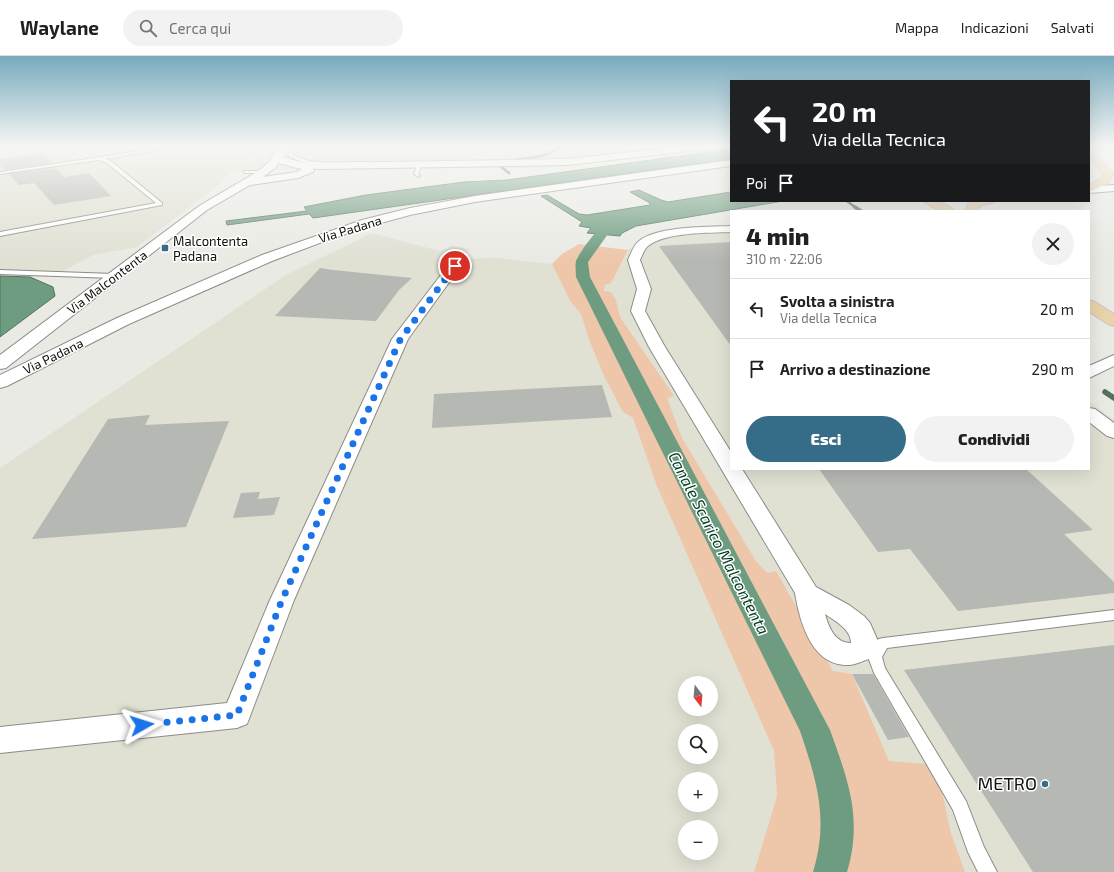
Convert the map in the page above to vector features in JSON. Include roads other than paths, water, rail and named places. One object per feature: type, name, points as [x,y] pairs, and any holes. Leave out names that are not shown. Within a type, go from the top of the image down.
[{"type":"main road","name":"Via Malcontenta","points":[[0,364],[191,217],[241,184]]},
{"type":"main road","name":"Via Malcontenta","points":[[234,188],[245,184]]},
{"type":"main road","name":"Via Padana","points":[[0,382],[123,321],[267,258],[360,225],[410,212],[475,199],[581,184]]},
{"type":"main road","points":[[1090,189],[1114,188]]},
{"type":"main road","points":[[931,202],[946,210]]},
{"type":"main road","points":[[971,210],[972,206],[975,204],[984,202]]},
{"type":"main road","points":[[1090,294],[1114,309]]},
{"type":"main road","points":[[1090,306],[1114,321]]},
{"type":"street","points":[[730,229],[683,231],[659,237],[643,243],[634,260],[644,289],[638,311],[656,347],[730,468]]},
{"type":"street","points":[[0,740],[237,715],[282,600],[400,340],[455,266]]},
{"type":"street","points":[[1090,372],[1114,360]]},
{"type":"street","points":[[1090,414],[1114,432]]},
{"type":"street","points":[[731,470],[807,594]]},
{"type":"lane","points":[[0,234],[160,204],[136,184]]},
{"type":"lane","points":[[0,272],[114,276]]},
{"type":"lane","points":[[988,872],[977,852],[960,806],[879,669],[875,657],[883,643],[1114,615]]},
{"type":"waterway","points":[[848,202],[856,208]]},
{"type":"waterway","points":[[855,207],[860,210]]},
{"type":"waterway","name":"Canale Scarico Malcontenta","points":[[607,227],[582,262],[583,277],[815,730],[832,782],[838,818],[838,836],[830,872]]},
{"type":"waterway","points":[[1105,392],[1114,398]]},
{"type":"place","name":"Malcontenta Padana","points":[[165,248]]},
{"type":"place","name":"METRO","points":[[1045,784]]}]
